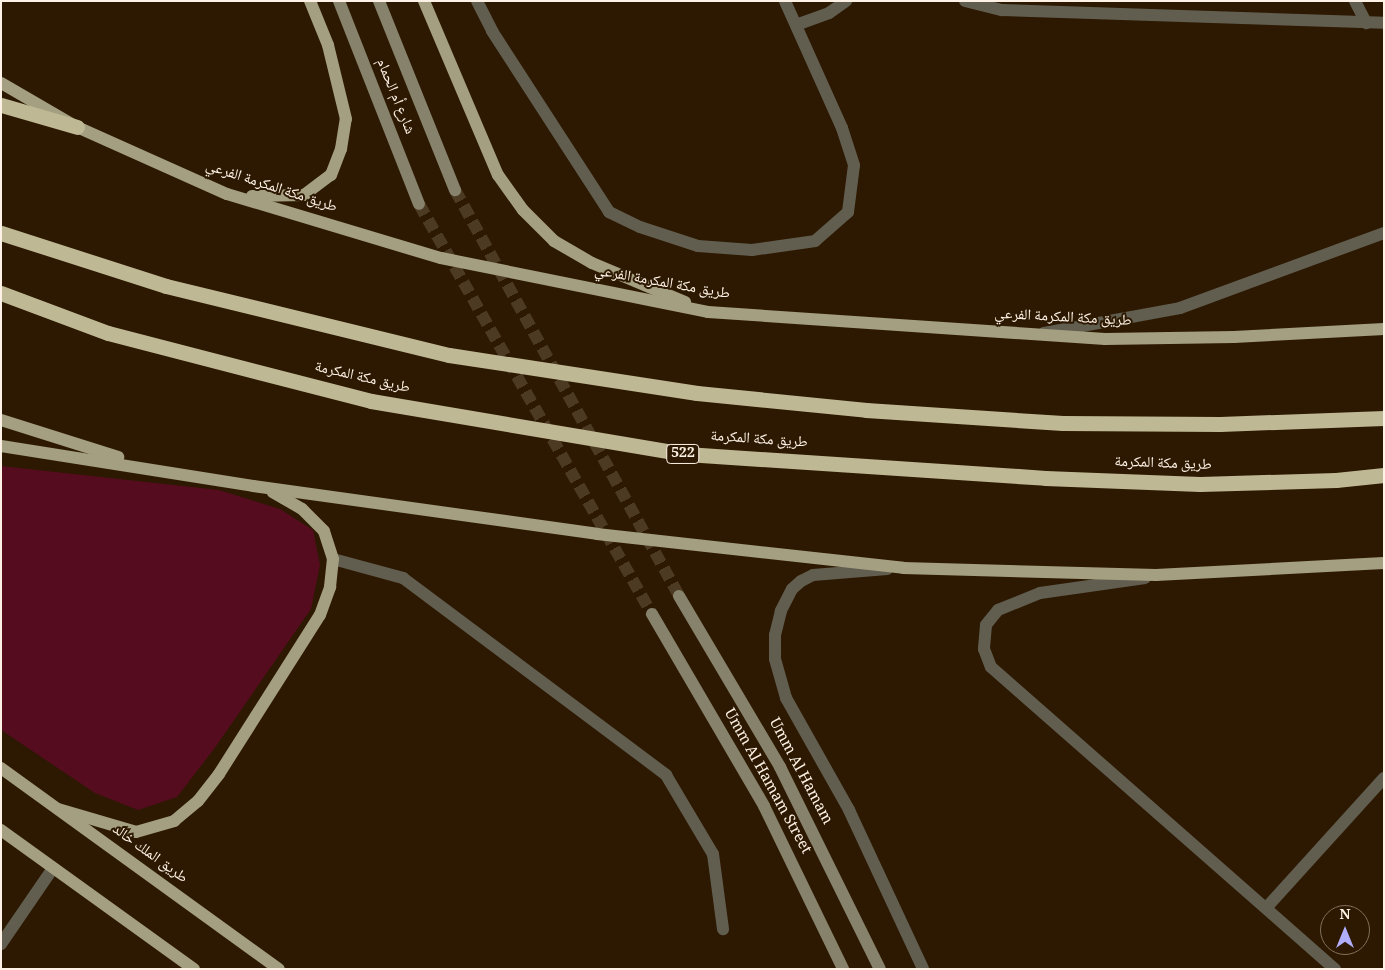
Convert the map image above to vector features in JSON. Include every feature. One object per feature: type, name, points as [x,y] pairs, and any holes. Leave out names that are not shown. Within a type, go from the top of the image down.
[{"type":"highway","points":[[1,105],[77,127]]},
{"type":"highway","points":[[1,233],[166,286],[449,355],[697,393],[866,410],[1063,423],[1220,424],[1384,418]]},
{"type":"highway","name":"طريق مكة المكرمة","points":[[1,293],[108,333],[371,402],[686,454],[1045,478],[1200,484],[1384,475]]},
{"type":"main road","points":[[227,194],[266,197],[304,195],[331,175],[341,149],[346,119],[328,45],[310,1]]},
{"type":"main road","name":"شارع أم الحمام","points":[[339,1],[419,204]]},
{"type":"main road","name":"شارع أم الحمام","points":[[379,1],[455,190]]},
{"type":"main road","points":[[424,1],[498,175],[523,210],[554,241],[592,263],[708,312]]},
{"type":"main road","name":"طريق مكة المكرمة الفرعي","points":[[1,83],[77,127],[227,194],[441,258],[708,312],[1105,339],[1234,337],[1384,329]]},
{"type":"main road","points":[[1,420],[156,468]]},
{"type":"main road","points":[[1,446],[156,468],[253,486],[597,534],[903,568],[1156,575],[1384,562]]},
{"type":"main road","points":[[58,809],[136,832],[174,821],[198,801],[219,774],[320,615],[330,587],[333,559],[324,531],[302,509],[278,494],[253,486]]},
{"type":"main road","name":"Umm Al Hamam","points":[[679,596],[780,767],[880,969]]},
{"type":"main road","name":"Umm Al Hamam Street","points":[[652,614],[764,806],[843,969]]},
{"type":"main road","name":"طريق الملك خالد","points":[[1,768],[279,969]]},
{"type":"main road","points":[[1,830],[194,969]]},
{"type":"street","points":[[477,1],[492,31],[609,212],[640,227],[698,246],[752,250],[815,241],[848,212],[854,165],[842,128],[785,1]]},
{"type":"street","points":[[796,24],[829,13],[846,1]]},
{"type":"street","points":[[965,1],[1002,10],[1384,23]]},
{"type":"street","points":[[1355,1],[1366,22]]},
{"type":"street","points":[[1035,335],[1180,308],[1384,233]]},
{"type":"street","points":[[333,559],[403,578],[666,775],[714,854],[723,929]]},
{"type":"street","points":[[903,568],[813,575],[801,581],[792,589],[781,611],[775,635],[775,659],[786,698],[849,810],[924,969]]},
{"type":"street","points":[[1156,575],[1040,592],[1015,601],[998,610],[986,625],[984,649],[991,667],[1267,907],[1335,969]]},
{"type":"street","points":[[1267,907],[1384,778]]},
{"type":"street","points":[[1,944],[53,868]]},
{"type":"shaded area","points":[[1,466],[219,490],[280,509],[313,530],[320,565],[311,609],[214,749],[177,797],[138,810],[95,793],[1,730]]},
{"type":"tunnel","points":[[455,190],[679,596]]},
{"type":"tunnel","points":[[419,204],[652,614]]}]
